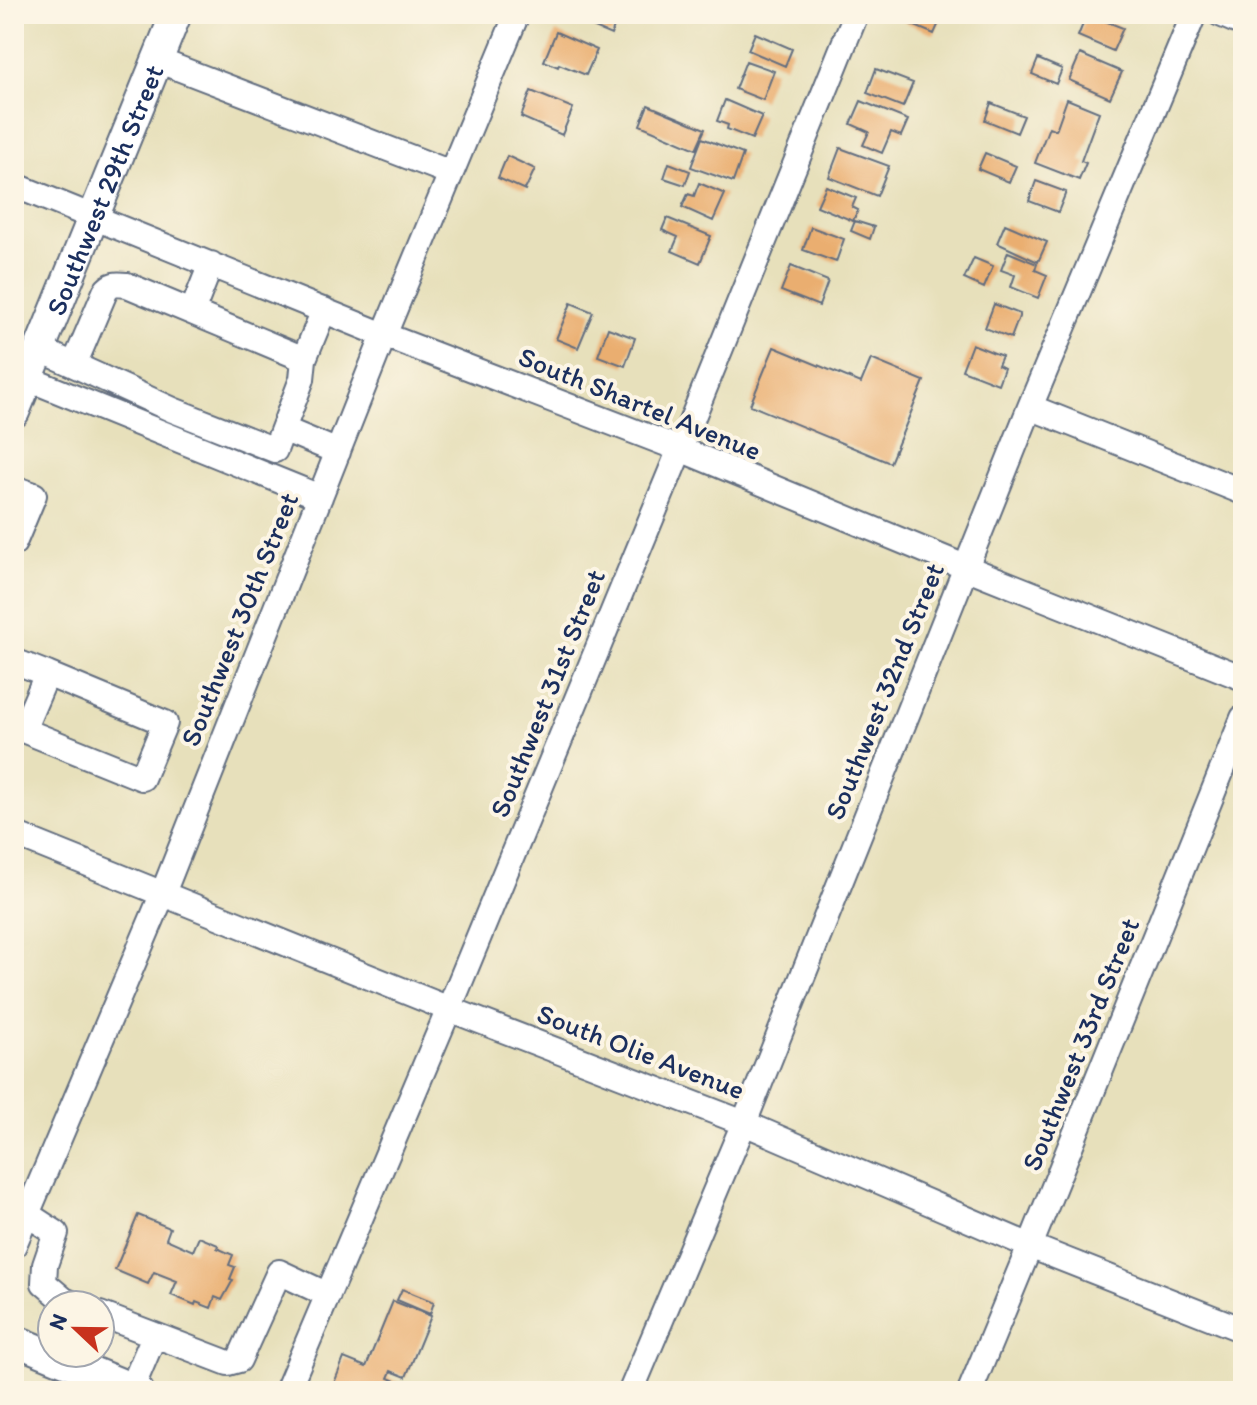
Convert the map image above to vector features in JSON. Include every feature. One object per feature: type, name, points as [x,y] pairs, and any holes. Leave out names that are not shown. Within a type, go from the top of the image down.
[{"type":"main road","name":"Southwest 29th Street","points":[[14,412],[21,376],[39,349],[176,14]]},
{"type":"main road","points":[[14,1340],[135,1390]]},
{"type":"street","name":"Southwest 30th Street","points":[[14,1245],[163,893],[384,335],[517,14]]},
{"type":"street","name":"Southwest 31st Street","points":[[287,1391],[449,1009],[856,14]]},
{"type":"street","name":"Southwest 32nd Street","points":[[631,1391],[744,1123],[965,567],[1194,14]]},
{"type":"street","points":[[1220,14],[1243,24]]},
{"type":"street","points":[[157,60],[451,173]]},
{"type":"street","name":"South Shartel Avenue","points":[[14,185],[384,335],[680,449],[1243,678]]},
{"type":"street","points":[[192,312],[211,264]]},
{"type":"street","points":[[74,365],[105,292],[114,284],[127,285],[304,359]]},
{"type":"street","points":[[39,349],[173,410],[275,450],[302,379],[304,359],[324,310]]},
{"type":"street","points":[[21,376],[320,497]]},
{"type":"street","points":[[1030,407],[1243,492]]},
{"type":"street","points":[[283,429],[338,452]]},
{"type":"street","points":[[14,488],[34,495],[14,543]]},
{"type":"street","points":[[14,661],[47,674],[165,723],[142,778],[19,728],[47,674]]},
{"type":"street","name":"Southwest 33rd Street","points":[[970,1391],[1243,718]]},
{"type":"street","name":"South Olie Avenue","points":[[14,834],[449,1009],[744,1123],[1030,1246],[1243,1330]]},
{"type":"street","points":[[27,1214],[56,1233],[45,1265],[44,1283],[51,1289]]},
{"type":"street","points":[[116,1321],[228,1363],[239,1360],[279,1272],[328,1295]]},
{"type":"street","points":[[135,1390],[154,1336]]},
{"type":"building","points":[[562,14],[619,14],[611,35]]},
{"type":"building","points":[[900,14],[943,14],[934,34],[898,19]]},
{"type":"building","points":[[1087,14],[1123,28],[1113,51],[1078,36]]},
{"type":"building","points":[[556,32],[597,50],[586,75],[544,61]]},
{"type":"building","points":[[755,33],[792,49],[785,66],[748,50]]},
{"type":"building","points":[[1080,54],[1122,72],[1110,98],[1069,80]]},
{"type":"building","points":[[1038,59],[1062,69],[1056,84],[1032,74]]},
{"type":"building","points":[[746,61],[774,71],[763,100],[735,89]]},
{"type":"building","points":[[876,69],[913,83],[903,107],[867,93]]},
{"type":"building","points":[[531,91],[573,108],[562,135],[521,117]]},
{"type":"building","points":[[1067,99],[1099,112],[1081,161],[1086,163],[1079,180],[1035,163],[1049,127],[1056,130]]},
{"type":"building","points":[[725,100],[762,116],[752,139],[727,129],[728,125],[717,121]]},
{"type":"building","points":[[861,101],[908,120],[901,136],[891,132],[882,153],[863,145],[869,132],[851,124]]},
{"type":"building","points":[[991,103],[1024,116],[1017,133],[985,120]]},
{"type":"building","points":[[648,105],[705,129],[696,149],[640,125]]},
{"type":"building","points":[[702,138],[743,154],[733,182],[691,167]]},
{"type":"building","points":[[840,148],[889,166],[877,196],[829,177]]},
{"type":"building","points":[[985,153],[1016,166],[1009,182],[978,169]]},
{"type":"building","points":[[507,156],[535,169],[525,190],[498,178]]},
{"type":"building","points":[[669,163],[690,171],[685,185],[664,178]]},
{"type":"building","points":[[1036,181],[1066,192],[1058,212],[1029,201]]},
{"type":"building","points":[[699,183],[725,194],[713,221],[682,207],[688,194],[694,196]]},
{"type":"building","points":[[826,186],[856,198],[852,207],[858,210],[853,221],[817,206]]},
{"type":"building","points":[[667,218],[711,236],[700,263],[672,251],[678,237],[662,230]]},
{"type":"building","points":[[855,221],[874,227],[870,239],[851,231]]},
{"type":"building","points":[[1005,224],[1047,242],[1038,262],[997,243]]},
{"type":"building","points":[[811,227],[844,239],[836,262],[803,250]]},
{"type":"building","points":[[1008,252],[1037,264],[1035,270],[1047,275],[1038,298],[1011,287],[1015,275],[1001,270]]},
{"type":"building","points":[[974,258],[993,266],[984,288],[964,279]]},
{"type":"building","points":[[791,266],[828,281],[819,306],[781,291]]},
{"type":"building","points":[[571,303],[593,312],[578,348],[556,339]]},
{"type":"building","points":[[994,304],[1020,314],[1011,338],[985,328]]},
{"type":"building","points":[[608,328],[635,338],[625,366],[598,356]]},
{"type":"building","points":[[972,344],[1002,356],[998,365],[1004,368],[998,384],[962,370]]},
{"type":"building","points":[[774,347],[861,383],[871,359],[924,381],[890,463],[750,405]]},
{"type":"building","points":[[138,1215],[170,1228],[166,1239],[193,1251],[199,1237],[233,1255],[229,1265],[235,1267],[230,1279],[233,1280],[222,1300],[215,1297],[211,1308],[196,1302],[195,1305],[171,1295],[177,1281],[154,1272],[148,1284],[115,1270]]},
{"type":"building","points":[[402,1289],[434,1302],[430,1314],[397,1300]]},
{"type":"building","points":[[393,1301],[431,1316],[406,1377],[391,1371],[388,1378],[413,1388],[412,1391],[331,1391],[344,1358],[366,1367]]}]
